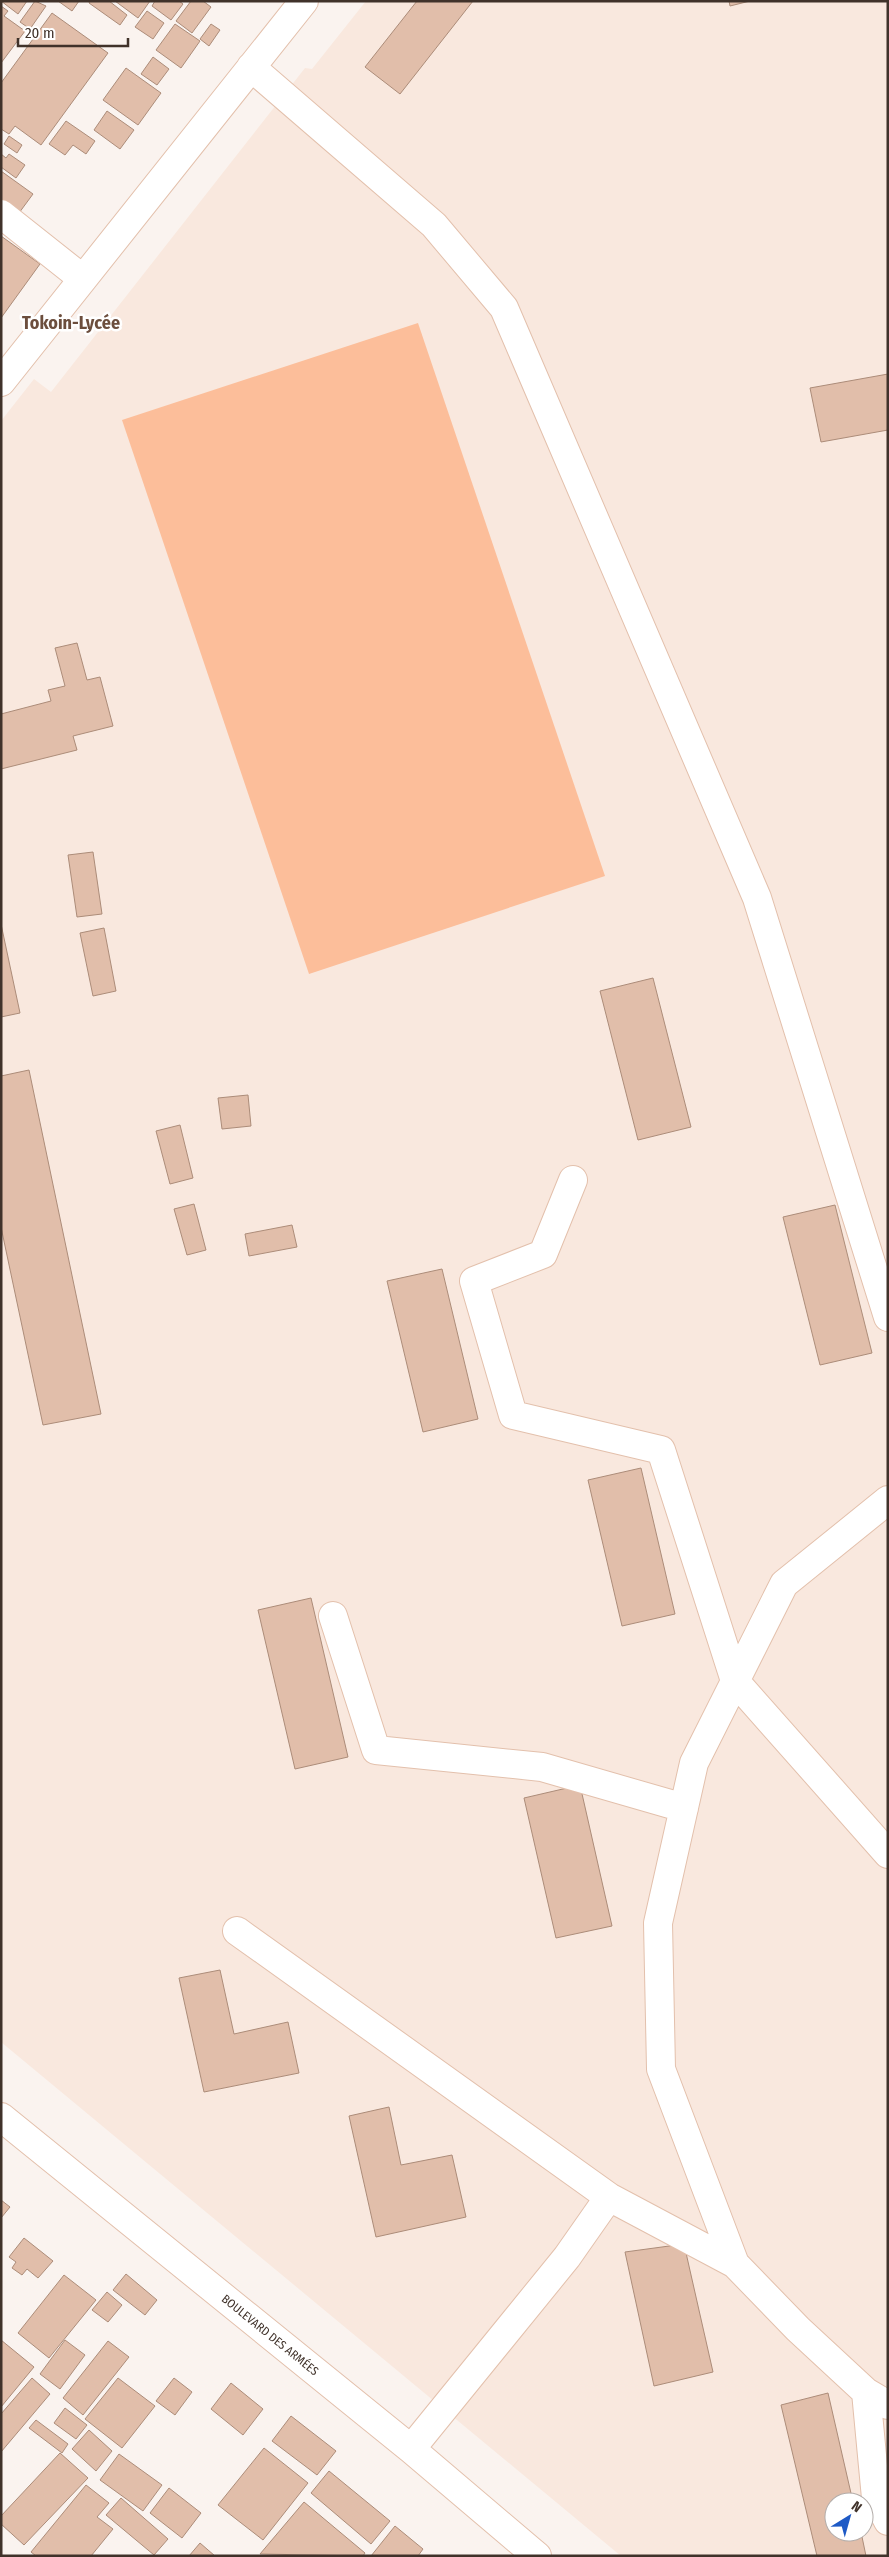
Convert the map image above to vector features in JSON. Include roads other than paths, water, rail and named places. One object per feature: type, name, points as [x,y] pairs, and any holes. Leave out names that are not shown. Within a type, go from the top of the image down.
[{"type":"street","points":[[1,382],[304,1]]},
{"type":"street","points":[[251,67],[434,225],[504,308],[757,898],[888,1316]]},
{"type":"street","points":[[1,214],[83,279]]},
{"type":"street","points":[[573,1180],[543,1254],[474,1282],[513,1415],[661,1450],[735,1681],[888,1854]]},
{"type":"street","points":[[735,2264],[661,2069],[658,1923],[694,1763],[784,1584],[888,1500]]},
{"type":"street","points":[[333,1616],[376,1750],[542,1767],[684,1808]]},
{"type":"street","points":[[237,1931],[609,2196],[735,2264],[798,2329],[877,2398],[876,2498],[888,2521]]},
{"type":"street","name":"BOULEVARD DES ARMÉES","points":[[1,2117],[411,2450],[537,2556]]},
{"type":"street","points":[[411,2450],[567,2257],[609,2196]]},
{"type":"district","name":"Tokoin-Lycée","points":[[71,323]]}]
